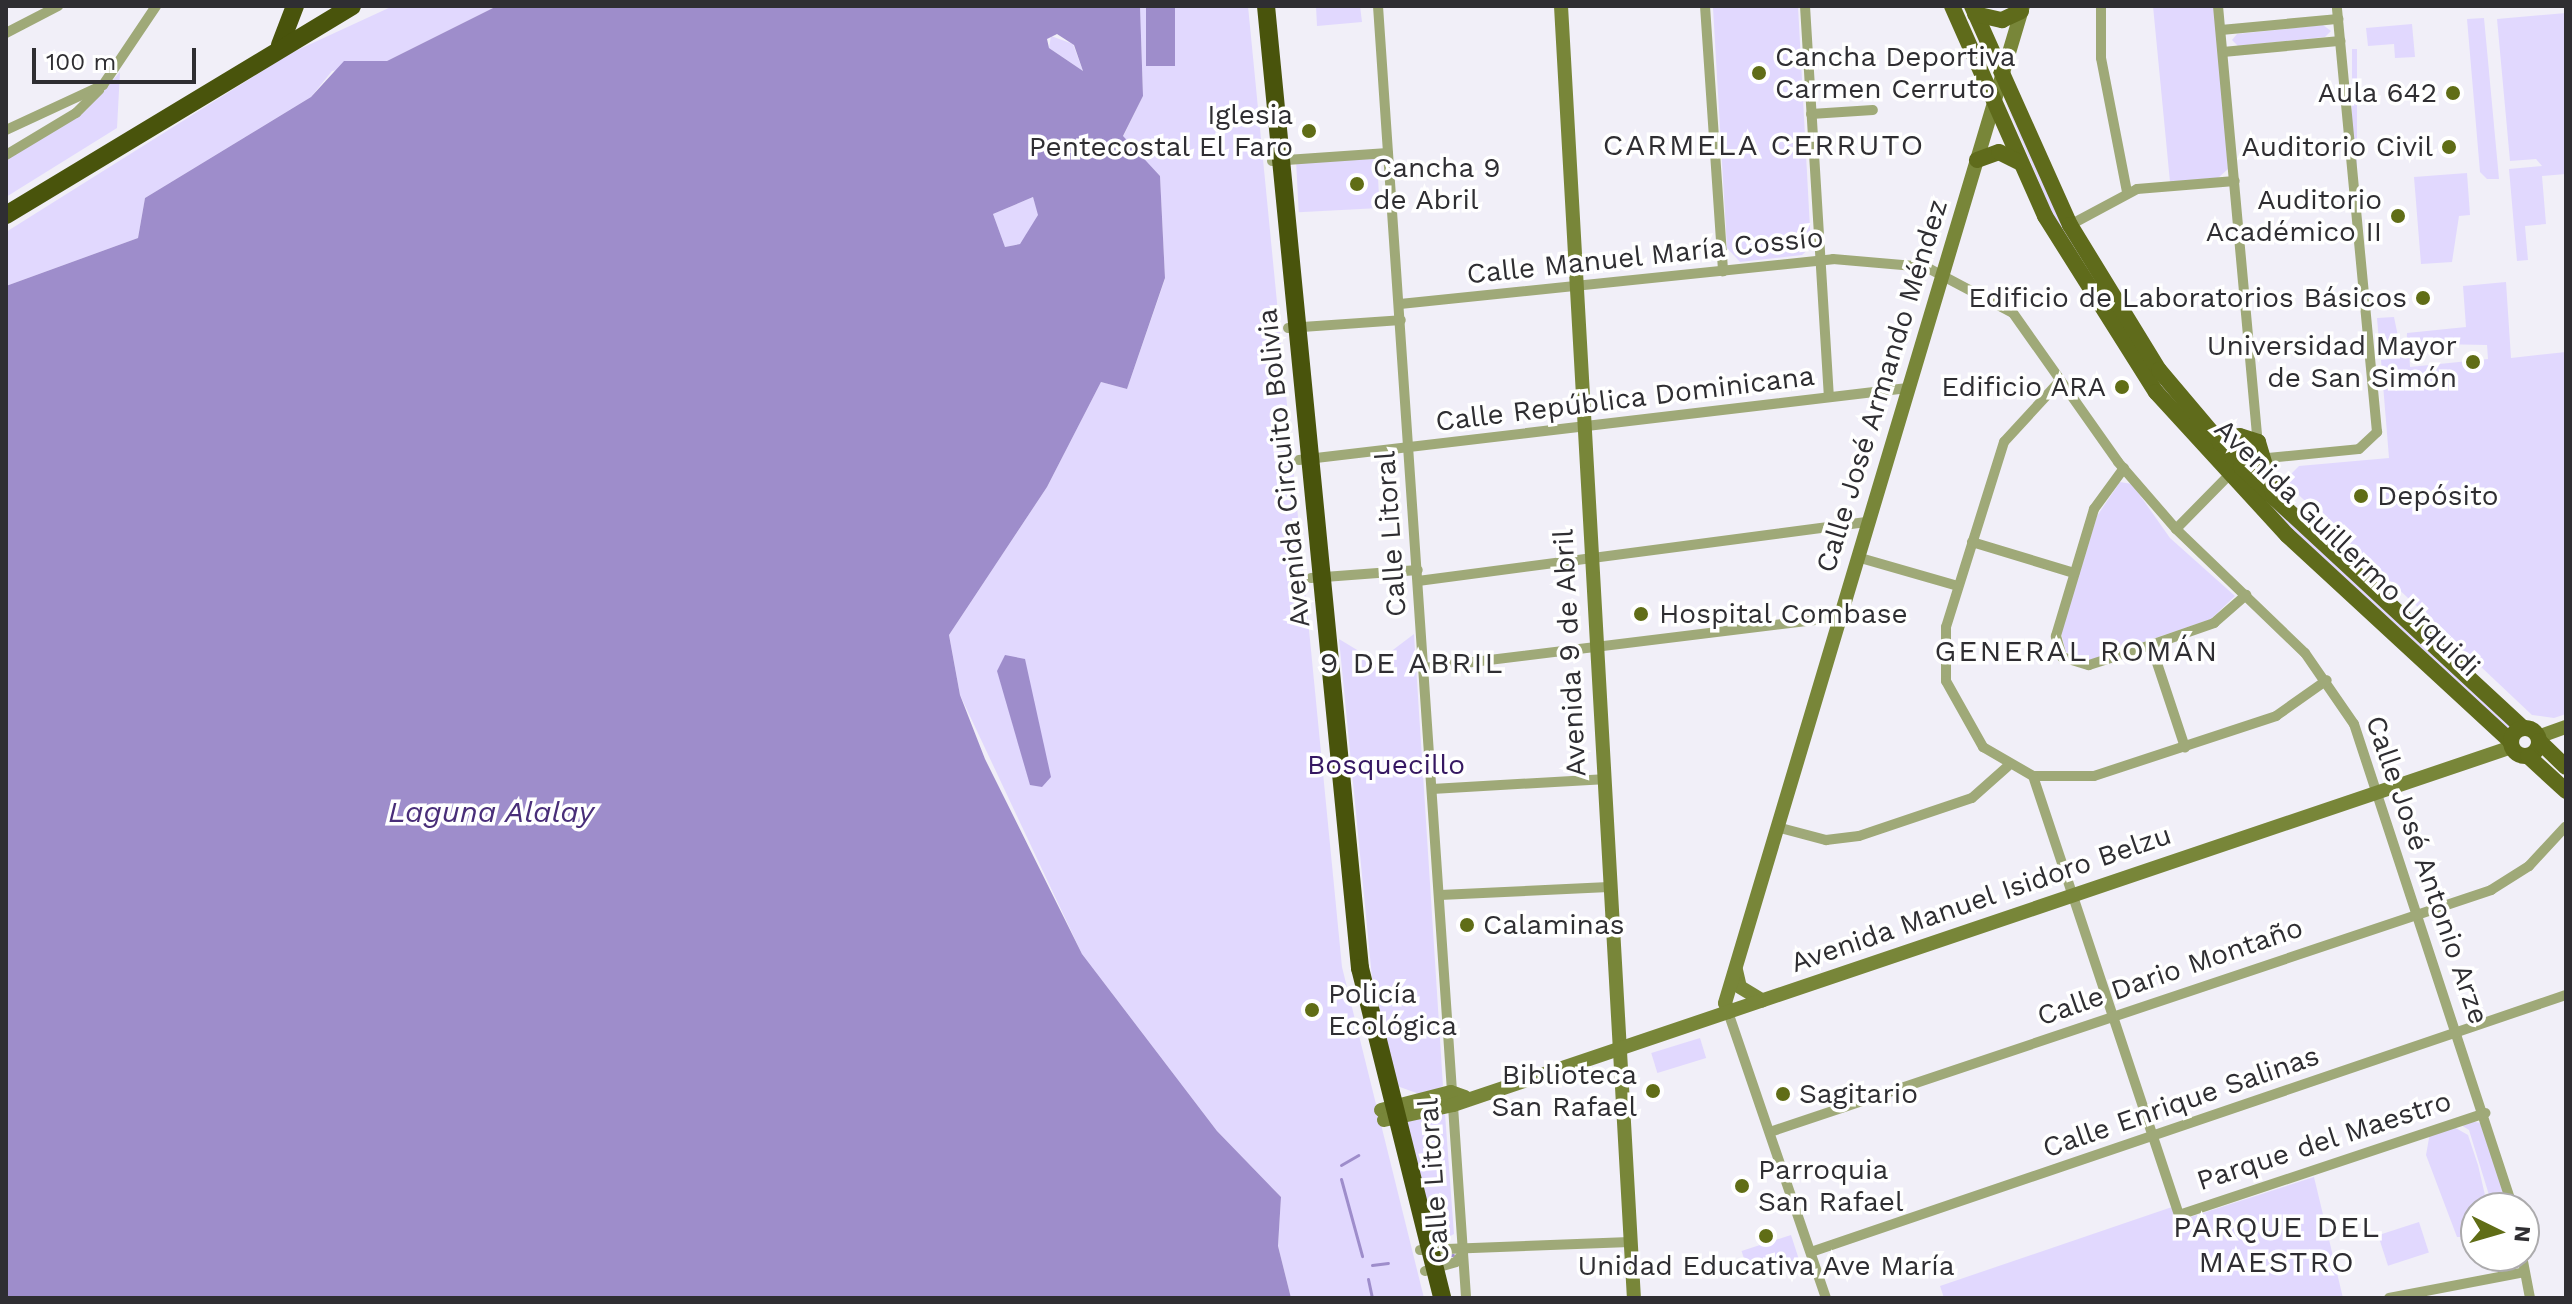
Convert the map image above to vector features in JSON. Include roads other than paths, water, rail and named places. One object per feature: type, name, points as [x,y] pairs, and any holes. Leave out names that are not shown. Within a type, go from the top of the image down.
[{"type":"highway","points":[[280,45],[295,6]]},
{"type":"highway","points":[[6,215],[335,11],[352,6]]},
{"type":"highway","name":"Avenida Circuito Bolivia","points":[[1256,6],[1276,161],[1360,968],[1387,1114],[1425,1249],[1432,1298]]},
{"type":"highway","name":"Avenida Circuito Bolivia","points":[[1266,6],[1276,161]]},
{"type":"highway","name":"Avenida Circuito Bolivia","points":[[1430,1270],[1442,1298]]},
{"type":"main road","name":"Avenida 9 de Abril","points":[[1563,6],[1603,779],[1634,1298]]},
{"type":"main road","name":"Avenida Guillermo Urquidi","points":[[1952,6],[2019,162],[2105,318],[2228,476],[2511,744],[2528,756]]},
{"type":"main road","name":"Calle José Armando Méndez","points":[[1728,1012],[1736,966],[2022,8]]},
{"type":"main road","points":[[1974,10],[2002,20],[2022,8]]},
{"type":"main road","name":"Avenida Guillermo Urquidi","points":[[1974,10],[2070,225],[2159,370],[2220,443],[2275,499],[2538,739]]},
{"type":"main road","points":[[1977,160],[1999,152],[2019,162]]},
{"type":"main road","points":[[2220,443],[2240,436],[2258,442],[2268,458],[2275,499]]},
{"type":"main road","points":[[2566,727],[2538,739],[2528,756],[2566,791]]},
{"type":"main road","points":[[2511,744],[2523,728]]},
{"type":"main road","points":[[2538,739],[2566,767]]},
{"type":"main road","name":"Avenida Manuel Isidoro Belzu","points":[[1387,1114],[1456,1098],[1620,1049],[2511,744]]},
{"type":"main road","points":[[1736,966],[1740,987],[1762,1000]]},
{"type":"street","points":[[6,33],[58,6]]},
{"type":"street","points":[[6,155],[76,113],[103,85],[156,6]]},
{"type":"street","name":"Calle Litoral","points":[[1378,6],[1456,1098],[1466,1298]]},
{"type":"street","points":[[1705,6],[1723,271]]},
{"type":"street","points":[[1805,6],[1818,260],[1829,396]]},
{"type":"street","points":[[2101,6],[2101,58],[2127,192]]},
{"type":"street","points":[[2218,6],[2258,442]]},
{"type":"street","points":[[2268,458],[2359,449],[2377,432],[2337,6]]},
{"type":"street","points":[[2221,30],[2338,19]]},
{"type":"street","points":[[2223,52],[2340,41]]},
{"type":"street","points":[[6,130],[103,85]]},
{"type":"street","points":[[1811,114],[1873,110]]},
{"type":"street","points":[[1276,161],[1388,153]]},
{"type":"street","points":[[2070,225],[2127,192],[2235,181]]},
{"type":"street","name":"Calle Manuel María Cossío","points":[[1400,304],[1818,260],[1942,273]]},
{"type":"street","name":"Calle José Antonio Arze","points":[[1942,273],[2013,313],[2059,382],[2124,468],[2176,529],[2246,595],[2327,680],[2354,724],[2379,791],[2508,1192]]},
{"type":"street","points":[[1293,327],[1401,320]]},
{"type":"street","points":[[2059,382],[2004,442],[1958,586],[1943,652],[1946,681],[1968,730],[2007,767],[2033,776],[2094,776],[2276,716],[2327,680]]},
{"type":"street","name":"Calle República Dominicana","points":[[1305,459],[1410,451],[1908,388]]},
{"type":"street","points":[[2124,468],[2094,509],[2056,636],[2062,657],[2089,665],[2151,645],[2214,623],[2246,595]]},
{"type":"street","points":[[2176,529],[2228,476]]},
{"type":"street","points":[[1317,578],[1418,576],[1591,558],[1868,522]]},
{"type":"street","points":[[1972,542],[2074,573]]},
{"type":"street","points":[[1857,557],[1958,586]]},
{"type":"street","points":[[1424,668],[1840,617]]},
{"type":"street","points":[[2151,645],[2185,747]]},
{"type":"street","points":[[1777,827],[1826,840],[1859,836],[1972,798],[2007,767]]},
{"type":"street","points":[[2033,776],[2154,1136]]},
{"type":"street","points":[[1432,789],[1603,779]]},
{"type":"street","name":"Calle Dario Montaño","points":[[1770,1132],[2419,913],[2513,878],[2566,826]]},
{"type":"street","points":[[1440,895],[1609,887]]},
{"type":"street","name":"Calle Enrique Salinas","points":[[1811,1252],[2566,995]]},
{"type":"street","points":[[1728,1012],[1826,1298]]},
{"type":"street","name":"Parque del Maestro","points":[[2154,1136],[2179,1215],[2485,1113]]},
{"type":"street","points":[[1425,1249],[1463,1253],[1630,1242]]},
{"type":"street","points":[[1430,1270],[1463,1253]]},
{"type":"street","points":[[2389,1298],[2525,1272],[2530,1298]]},
{"type":"water","name":"Laguna Alalay","points":[[497,6],[1140,6],[1143,96],[1123,136],[1160,176],[1165,278],[1127,389],[1101,382],[1047,487],[949,635],[960,695],[985,759],[1082,954],[1217,1131],[1281,1197],[1278,1246],[1291,1298],[6,1298],[6,286],[138,238],[145,198],[311,97],[344,61],[387,61]],"holes":[[[1057,34],[1074,45],[1083,71],[1049,48],[1047,39]],[[1033,197],[1038,215],[1020,244],[1005,247],[993,214]]]},
{"type":"water","points":[[1146,6],[1175,6],[1175,66],[1146,66]]},
{"type":"water","points":[[1005,655],[1025,659],[1051,777],[1042,787],[1030,785],[997,671]]},
{"type":"waterway","points":[[1341,1165],[1358,1155]]},
{"type":"waterway","points":[[1341,1179],[1362,1256]]},
{"type":"waterway","points":[[1441,1256],[1453,1255]]},
{"type":"waterway","points":[[1372,1265],[1388,1263]]},
{"type":"waterway","points":[[1368,1279],[1372,1298]]},
{"type":"place","name":"Cancha Deportiva Carmen Cerruto","points":[[1759,73]]},
{"type":"place","name":"Aula 642","points":[[2453,93]]},
{"type":"place","name":"Iglesia Pentecostal El Faro","points":[[1309,131]]},
{"type":"place","name":"Auditorio Civil","points":[[2449,147]]},
{"type":"place","name":"Cancha 9 de Abril","points":[[1357,184]]},
{"type":"place","name":"Auditorio Académico II","points":[[2398,216]]},
{"type":"place","name":"Edificio de Laboratorios Básicos","points":[[2423,298]]},
{"type":"place","name":"Universidad Mayor de San Simón","points":[[2473,362]]},
{"type":"place","name":"Edificio ARA","points":[[2122,387]]},
{"type":"place","name":"Depósito","points":[[2361,496]]},
{"type":"place","name":"Hospital Combase","points":[[1641,614]]},
{"type":"place","name":"Calaminas","points":[[1467,925]]},
{"type":"place","name":"Policía Ecológica","points":[[1312,1010]]},
{"type":"place","name":"Biblioteca San Rafael","points":[[1653,1091]]},
{"type":"place","name":"Sagitario","points":[[1783,1094]]},
{"type":"place","name":"Parroquia San Rafael","points":[[1742,1186]]},
{"type":"place","name":"Unidad Educativa Ave María","points":[[1766,1236]]},
{"type":"district","name":"CARMELA CERRUTO","points":[[1764,145]]},
{"type":"district","name":"GENERAL ROMÁN","points":[[2077,651]]},
{"type":"district","name":"9 DE ABRIL","points":[[1412,663]]},
{"type":"district","name":"PARQUE DEL MAESTRO","points":[[2277,1244]]},
{"type":"park label","name":"Bosquecillo","points":[[1386,765]]}]
